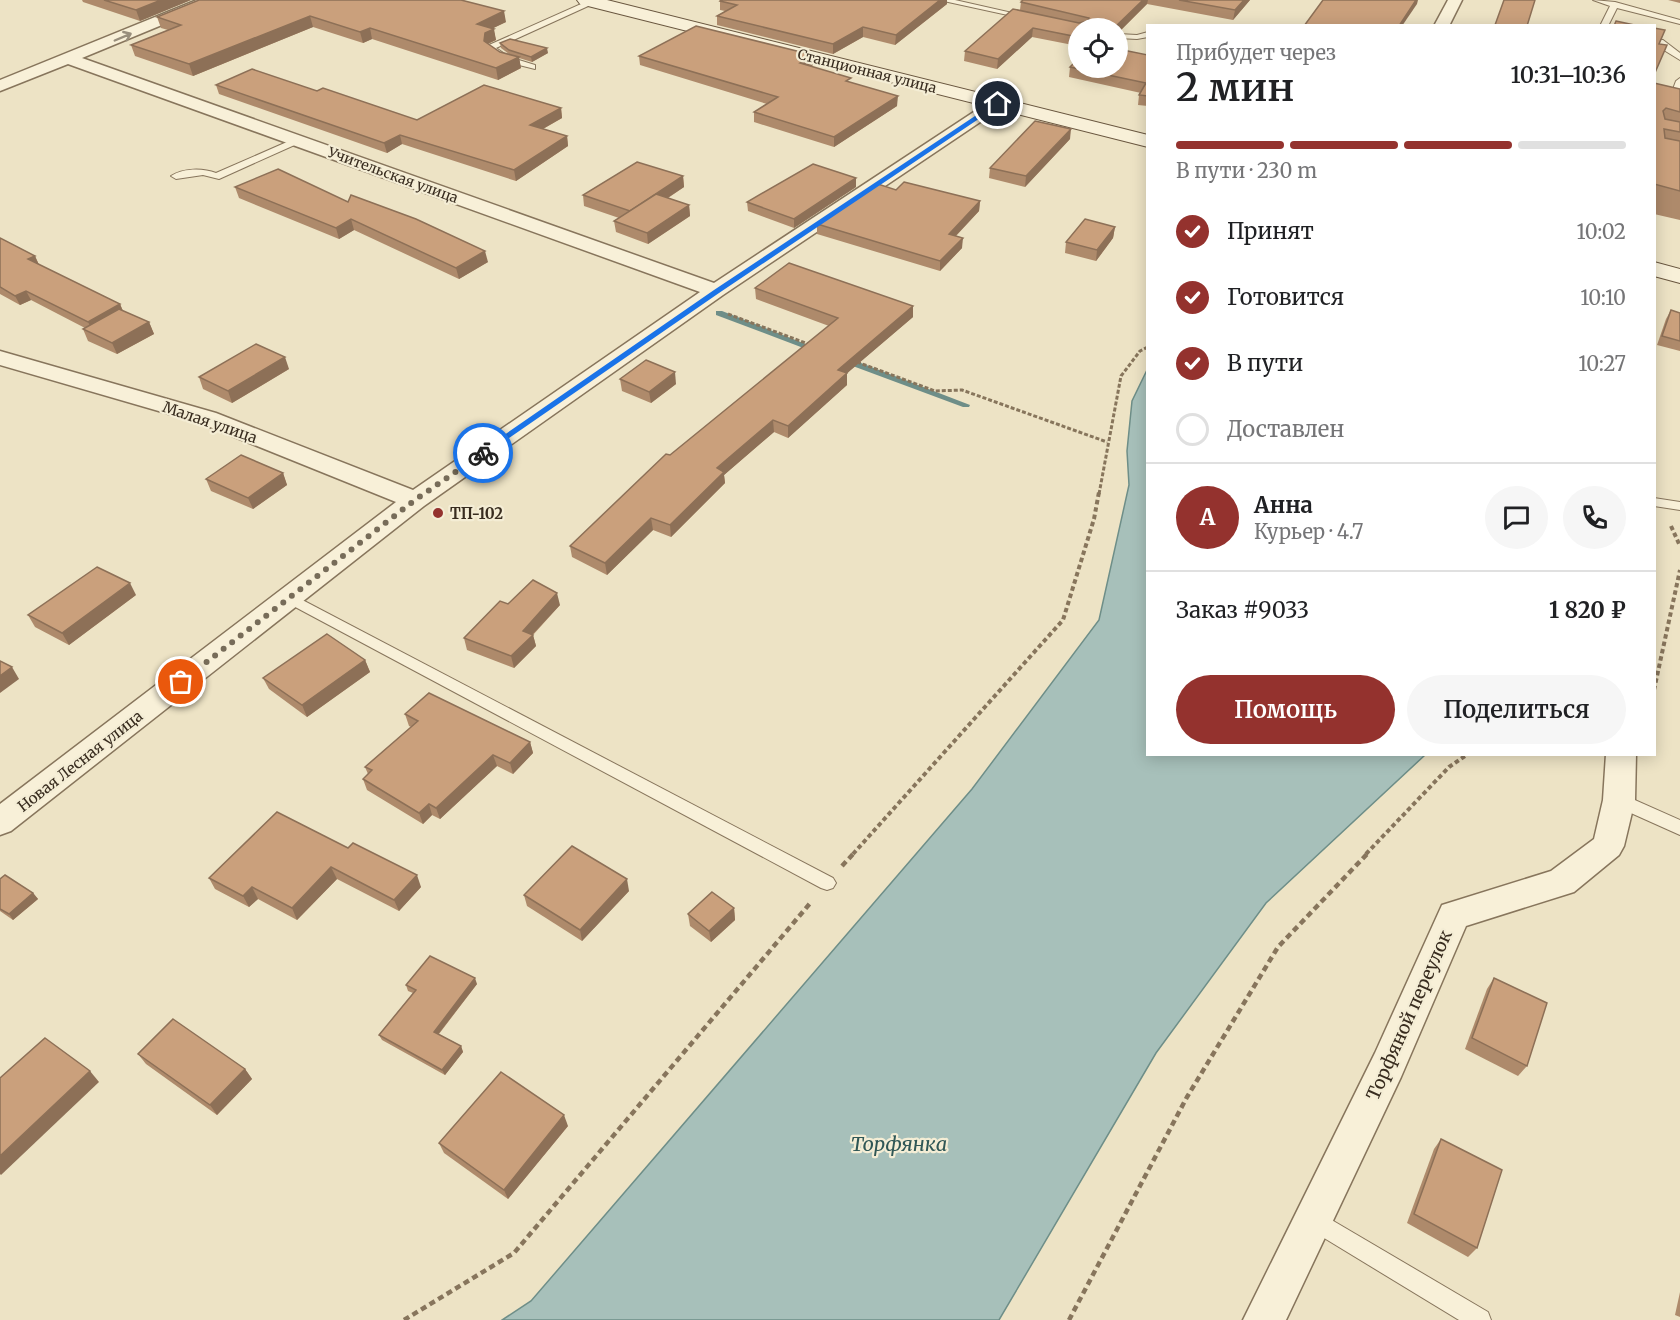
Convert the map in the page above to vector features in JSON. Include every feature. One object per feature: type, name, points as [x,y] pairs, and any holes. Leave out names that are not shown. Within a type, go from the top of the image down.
[{"type":"main road","name":"Станционная улица","points":[[590,1],[1146,141]]},
{"type":"main road","points":[[1656,270],[1680,276]]},
{"type":"street","points":[[0,86],[210,0]]},
{"type":"street","points":[[1442,24],[1455,0]]},
{"type":"street","name":"Учительская улица","points":[[69,59],[296,141],[707,297]]},
{"type":"street","name":"Новая Лесная улица","points":[[0,822],[415,500],[707,297],[998,104]]},
{"type":"street","name":"Малая улица","points":[[0,358],[208,418],[415,500]]},
{"type":"street","name":"Торфяной переулок","points":[[1264,1320],[1388,1065],[1454,915],[1562,882],[1608,846],[1619,800],[1621,756]]},
{"type":"lane","points":[[943,0],[1037,19]]},
{"type":"lane","points":[[1597,0],[1680,21]]},
{"type":"lane","points":[[532,67],[506,59],[491,50],[492,47],[590,1]]},
{"type":"lane","points":[[1605,24],[1615,4]]},
{"type":"lane","points":[[1128,37],[1146,35]]},
{"type":"lane","points":[[1656,41],[1680,57]]},
{"type":"lane","points":[[1680,81],[1671,105],[1680,107]]},
{"type":"lane","points":[[176,176],[204,172],[216,177],[296,141]]},
{"type":"lane","points":[[1656,502],[1680,506]]},
{"type":"lane","points":[[289,598],[827,883]]},
{"type":"lane","points":[[1619,800],[1680,828]]},
{"type":"lane","points":[[1313,1220],[1480,1320]]},
{"type":"path","points":[[707,297],[817,347]]},
{"type":"path","points":[[849,359],[936,391],[962,390],[1107,442]]},
{"type":"path","points":[[1656,681],[1680,570]]},
{"type":"path","points":[[1069,1320],[1187,1096],[1278,947],[1449,767],[1465,756]]},
{"type":"water","name":"Торфянка","points":[[1146,372],[1146,756],[1424,756],[1266,903],[1156,1053],[999,1320],[502,1320],[531,1301],[972,789],[1099,620],[1129,485],[1127,451],[1132,401]]},
{"type":"building","points":[[104,0],[161,0],[136,10]]},
{"type":"building","points":[[199,0],[461,0],[504,11],[477,24],[494,29],[485,33],[484,41],[500,52],[519,57],[496,68],[370,28],[360,32],[310,16],[189,64],[131,45],[181,25],[157,17]]},
{"type":"building","points":[[721,0],[940,0],[896,35],[863,27],[833,44],[717,16],[737,5]]},
{"type":"building","points":[[1023,0],[1143,0],[1124,18],[1089,18],[1021,2]]},
{"type":"building","points":[[1179,0],[1244,0],[1235,10]]},
{"type":"building","points":[[1323,0],[1416,0],[1400,24],[1305,24]]},
{"type":"building","points":[[1504,0],[1535,0],[1528,24],[1495,24]]},
{"type":"building","points":[[1013,9],[1068,21],[1068,35],[1033,28],[998,59],[965,51]]},
{"type":"building","points":[[696,26],[813,55],[800,63],[851,78],[846,81],[898,96],[834,137],[754,112],[778,97],[639,56]]},
{"type":"building","points":[[1656,28],[1665,30],[1659,44],[1667,45],[1656,70]]},
{"type":"building","points":[[510,39],[547,48],[531,57],[509,50],[500,43]]},
{"type":"building","points":[[1128,51],[1146,55],[1146,83],[1122,78],[1128,78]]},
{"type":"building","points":[[252,69],[317,91],[323,88],[417,120],[484,85],[561,108],[530,125],[567,136],[514,170],[400,135],[384,143],[216,85]]},
{"type":"building","points":[[1146,83],[1146,96],[1139,95]]},
{"type":"building","points":[[1656,83],[1680,89],[1680,112],[1666,108],[1663,111],[1665,119],[1680,122],[1680,132],[1664,129],[1665,138],[1680,141],[1680,191],[1656,185]]},
{"type":"building","points":[[1035,121],[1071,129],[1026,176],[990,168]]},
{"type":"building","points":[[637,162],[683,176],[630,211],[583,195]]},
{"type":"building","points":[[813,164],[856,178],[794,219],[747,202]]},
{"type":"building","points":[[278,169],[348,202],[351,195],[416,219],[485,251],[456,268],[351,219],[336,228],[235,187]]},
{"type":"building","points":[[904,182],[980,201],[949,234],[963,238],[940,261],[817,224],[878,184],[896,190]]},
{"type":"building","points":[[656,194],[689,205],[647,233],[614,221]]},
{"type":"building","points":[[1085,219],[1115,227],[1097,250],[1066,242]]},
{"type":"building","points":[[0,238],[35,256],[28,259],[120,304],[88,322],[26,291],[15,296],[0,287]]},
{"type":"building","points":[[789,263],[913,306],[838,370],[847,373],[788,426],[773,420],[717,468],[724,472],[670,525],[651,518],[605,563],[570,546],[666,454],[670,455],[838,318],[755,288]]},
{"type":"building","points":[[119,309],[149,322],[112,343],[83,329]]},
{"type":"building","points":[[1671,310],[1680,313],[1680,341],[1662,336]]},
{"type":"building","points":[[256,344],[285,357],[228,391],[199,377]]},
{"type":"building","points":[[646,360],[675,372],[649,392],[620,379]]},
{"type":"building","points":[[241,455],[283,473],[248,498],[206,479]]},
{"type":"building","points":[[97,567],[130,583],[62,633],[28,615]]},
{"type":"building","points":[[533,580],[557,593],[523,631],[533,635],[511,656],[464,638],[500,601],[508,604]]},
{"type":"building","points":[[327,634],[365,660],[302,705],[263,678]]},
{"type":"building","points":[[0,661],[12,667],[0,676]]},
{"type":"building","points":[[429,693],[530,742],[510,763],[493,755],[436,808],[429,804],[419,813],[363,779],[372,770],[365,767],[418,721],[405,714]]},
{"type":"building","points":[[277,812],[348,848],[353,843],[417,875],[394,900],[331,867],[292,908],[252,887],[243,896],[209,878]]},
{"type":"building","points":[[572,846],[627,879],[580,930],[524,895]]},
{"type":"building","points":[[5,875],[33,893],[9,914],[0,909],[0,879]]},
{"type":"building","points":[[712,892],[734,908],[709,931],[688,914]]},
{"type":"building","points":[[430,956],[475,978],[434,1032],[461,1046],[442,1070],[379,1035],[416,990],[406,985]]},
{"type":"building","points":[[1494,978],[1547,1003],[1527,1066],[1472,1038]]},
{"type":"building","points":[[173,1019],[245,1069],[210,1105],[138,1054]]},
{"type":"building","points":[[45,1038],[90,1071],[0,1156],[0,1078]]},
{"type":"building","points":[[501,1072],[564,1115],[504,1190],[439,1143]]},
{"type":"building","points":[[1441,1139],[1502,1170],[1477,1248],[1414,1214]]},
{"type":"waterway","points":[[719,313],[817,350]]},
{"type":"waterway","points":[[845,360],[966,405]]},
{"type":"way so far","points":[[181,682],[415,500],[483,453]]},
{"type":"place","name":"ТП-102","points":[[438,513]]},
{"type":"route","points":[[483,453],[716,291],[998,104]]}]
